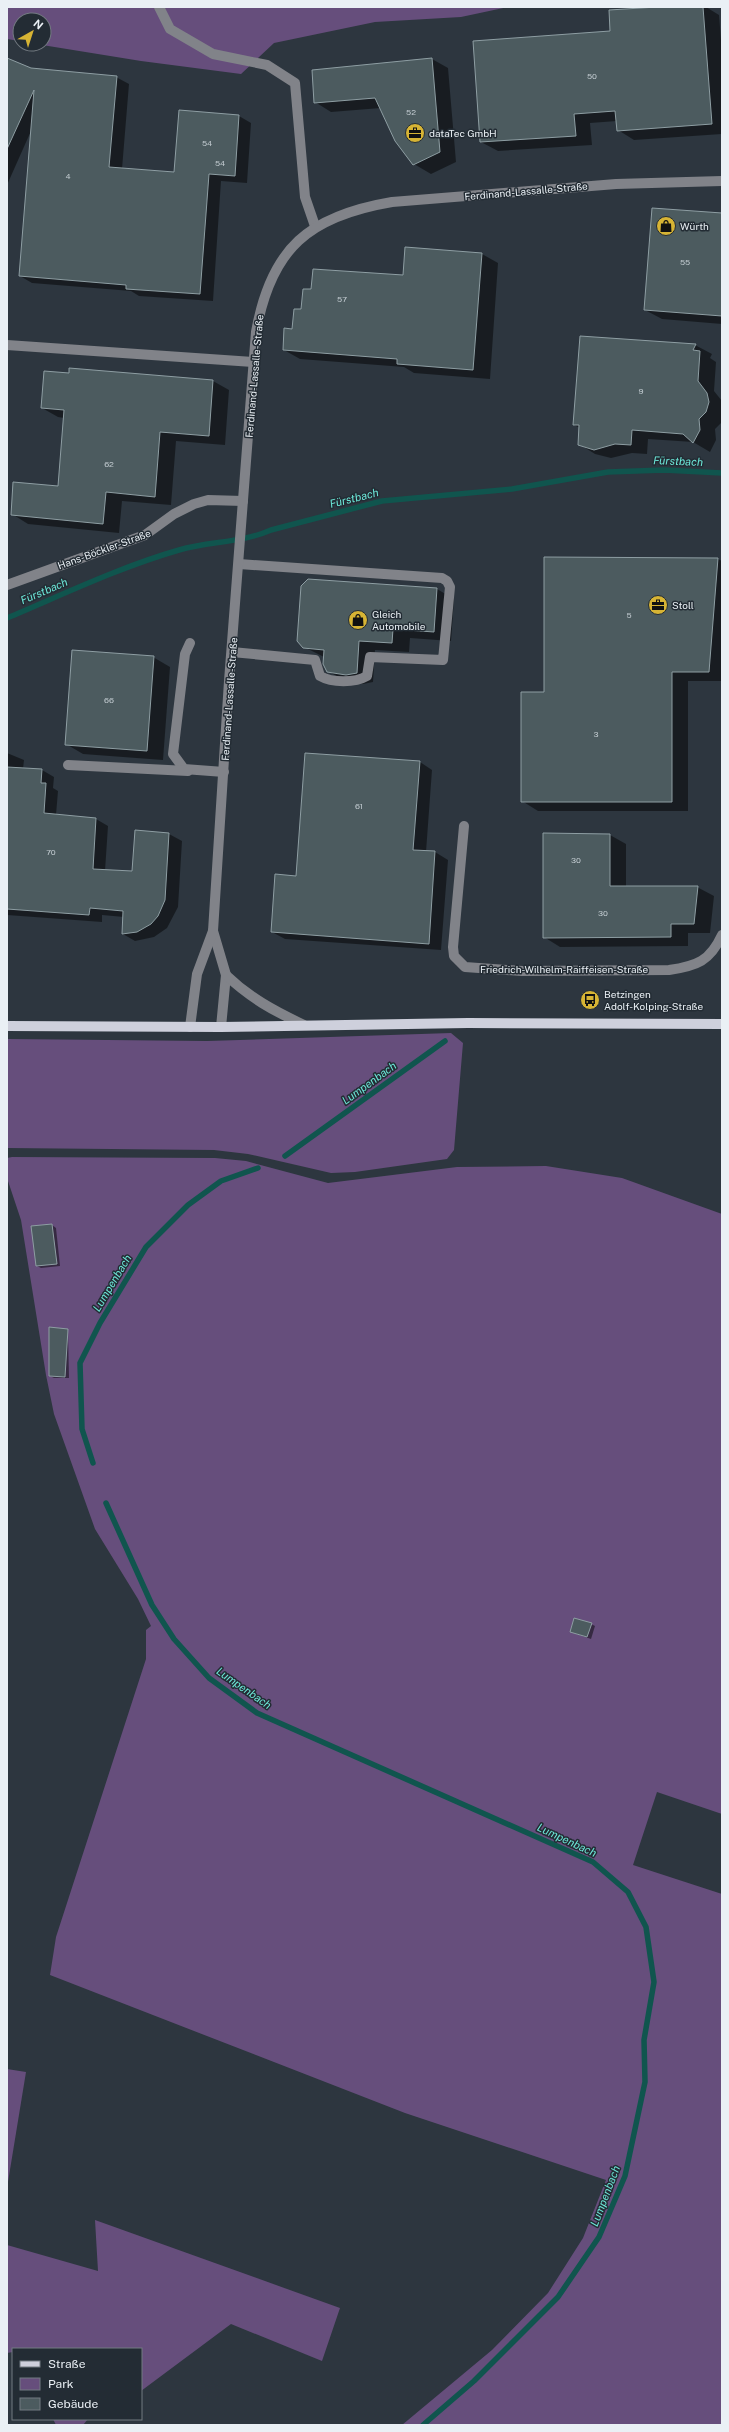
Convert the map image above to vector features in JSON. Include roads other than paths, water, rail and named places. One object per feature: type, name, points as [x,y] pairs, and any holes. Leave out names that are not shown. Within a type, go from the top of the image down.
[{"type":"main road","points":[[7,1026],[221,1028],[304,1025],[722,1024]]},
{"type":"street","points":[[159,7],[170,29],[213,54],[267,65],[295,83],[305,197],[315,226]]},
{"type":"street","name":"Ferdinand-Lassalle-Straße","points":[[190,1027],[197,974],[213,931],[253,362],[261,305],[279,264],[293,246],[315,226],[341,214],[392,202],[616,184],[722,181]]},
{"type":"street","points":[[7,345],[253,362]]},
{"type":"street","name":"Hans-Böckler-Straße","points":[[7,585],[145,535],[174,514],[194,504],[208,500],[243,501]]},
{"type":"street","points":[[232,652],[315,660],[320,676],[327,680],[359,680],[367,676],[370,657],[443,660],[450,587],[447,581],[442,578],[239,562]]},
{"type":"street","points":[[190,642],[185,654],[173,754],[179,764],[190,771]]},
{"type":"street","points":[[68,765],[224,772]]},
{"type":"street","name":"Friedrich-Wilhelm-Raiffeisen-Straße","points":[[464,826],[453,947],[454,956],[465,967],[522,971],[669,970],[688,967],[705,960],[716,949],[722,935]]},
{"type":"street","name":"Ferdinand-Lassalle-Straße","points":[[213,931],[226,975],[221,1028]]},
{"type":"street","name":"Ferdinand-Lassalle-Straße","points":[[226,975],[245,994],[269,1009],[304,1025]]},
{"type":"waterway","name":"Fürstbach","points":[[7,618],[92,581],[135,564],[179,550],[237,540],[382,501],[512,489],[608,472],[664,470],[722,473]]},
{"type":"waterway","name":"Lumpenbach","points":[[285,1156],[445,1041]]},
{"type":"waterway","name":"Lumpenbach","points":[[93,1463],[82,1429],[80,1363],[100,1323],[146,1247],[188,1205],[221,1181],[258,1168]]},
{"type":"waterway","name":"Lumpenbach","points":[[106,1503],[152,1605],[174,1639],[209,1678],[257,1713],[593,1862],[628,1892],[646,1927],[654,1982],[644,2040],[645,2082],[625,2176],[599,2237],[558,2297],[474,2381],[423,2425]]},
{"type":"place","name":"dataTec GmbH","points":[[415,133]]},
{"type":"place","name":"Würth","points":[[666,226]]},
{"type":"place","name":"Stoll","points":[[658,605]]},
{"type":"place","name":"Gleich Automobile","points":[[358,620]]},
{"type":"place","name":"Betzingen Adolf-Kolping-Straße","points":[[590,1000]]}]
